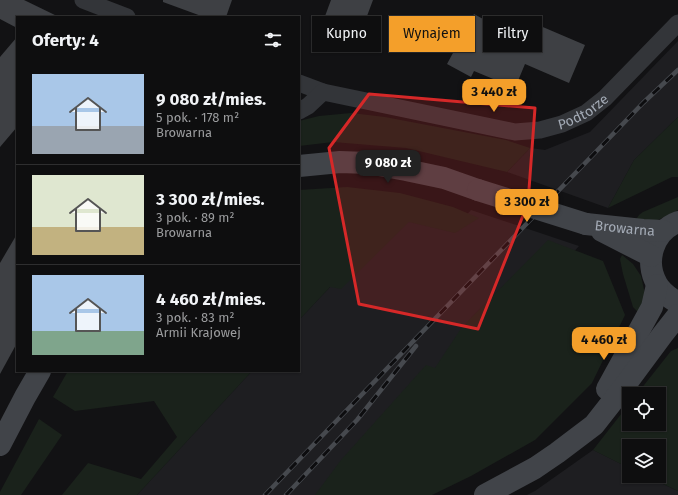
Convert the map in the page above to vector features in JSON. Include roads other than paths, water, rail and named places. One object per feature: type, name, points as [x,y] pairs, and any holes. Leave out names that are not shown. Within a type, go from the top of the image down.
[{"type":"street","points":[[83,0],[124,16]]},
{"type":"street","name":"Podtorze","points":[[300,83],[323,92],[516,132],[540,130],[562,124],[586,113],[605,98],[678,23]]},
{"type":"street","points":[[300,110],[308,106],[323,92]]},
{"type":"street","name":"Browarna","points":[[300,166],[340,162],[368,163],[444,178],[586,224],[651,256]]},
{"type":"street","name":"Browarna","points":[[586,224],[643,230],[670,226]]},
{"type":"street","points":[[670,226],[655,243],[651,256],[651,266],[657,285],[663,293],[678,302]]},
{"type":"street","points":[[568,444],[606,390],[619,368],[652,307],[657,285]]},
{"type":"street","points":[[485,495],[535,468],[594,425],[678,315]]},
{"type":"street","points":[[0,445],[39,372]]},
{"type":"railway","points":[[265,495],[643,103],[678,70]]},
{"type":"railway","points":[[286,495],[357,420],[416,346]]}]
